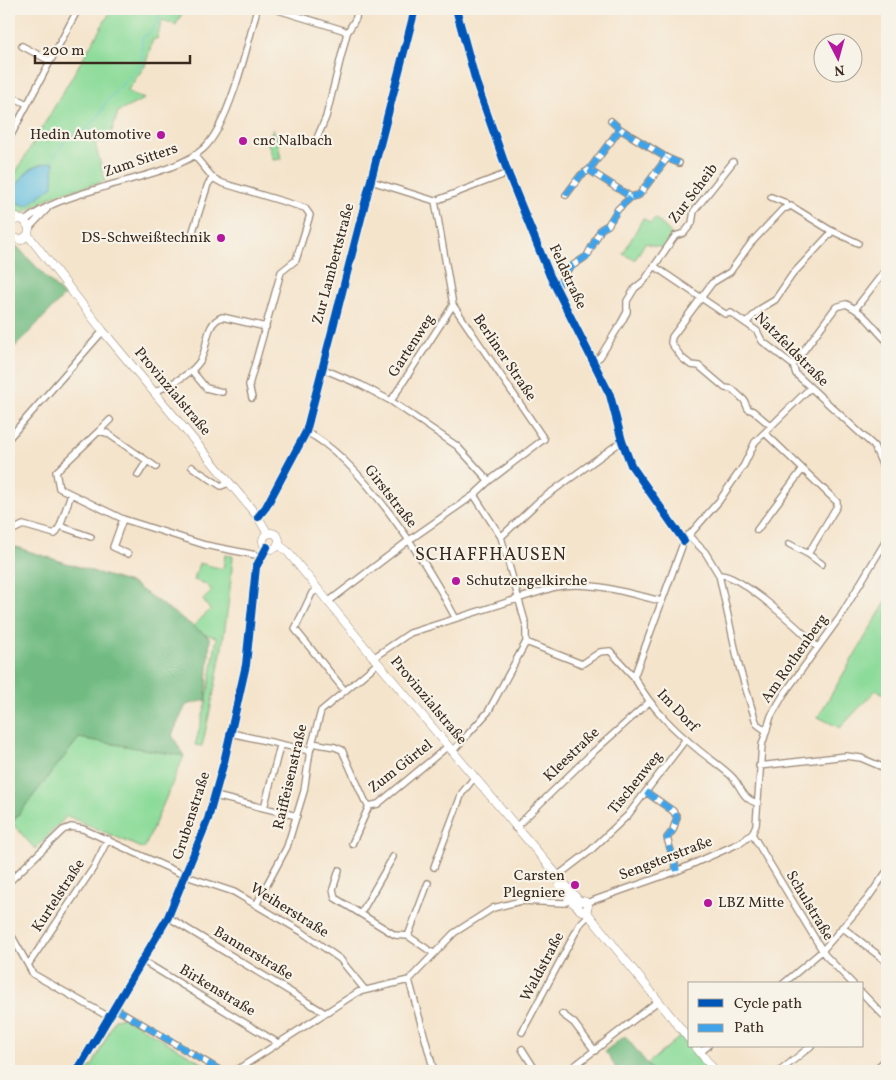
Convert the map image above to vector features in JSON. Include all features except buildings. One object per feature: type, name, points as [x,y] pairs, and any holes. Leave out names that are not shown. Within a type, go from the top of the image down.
[{"type":"street","points":[[9,139],[78,9]]},
{"type":"street","name":"Zum Sitters","points":[[21,220],[40,209],[171,166],[202,150],[217,133],[227,111],[257,9]]},
{"type":"street","points":[[275,9],[343,30],[347,33]]},
{"type":"street","points":[[317,138],[326,117],[347,33],[356,18],[358,9]]},
{"type":"street","name":"Zur Lambertstraße","points":[[258,517],[266,507],[306,432],[415,9]]},
{"type":"street","name":"Feldstraße","points":[[456,9],[476,82],[508,174],[556,289],[610,396],[622,441],[631,465],[684,541]]},
{"type":"street","points":[[22,46],[50,61]]},
{"type":"street","points":[[9,95],[27,104]]},
{"type":"street","points":[[610,121],[667,158],[679,163]]},
{"type":"street","points":[[566,195],[581,175],[589,170],[620,129]]},
{"type":"street","points":[[194,155],[213,178],[305,208],[310,215],[296,260],[281,272],[249,385],[252,398]]},
{"type":"street","points":[[556,289],[569,268],[587,256],[601,229],[608,225],[618,209],[630,197],[639,195],[667,158]]},
{"type":"street","name":"Zur Scheib","points":[[593,361],[600,357],[621,323],[627,312],[627,301],[635,288],[644,282],[676,236],[684,233],[692,223],[694,211],[733,162]]},
{"type":"street","points":[[589,170],[630,197]]},
{"type":"street","points":[[371,181],[435,201],[508,174]]},
{"type":"street","points":[[194,231],[208,184],[213,178]]},
{"type":"street","points":[[771,197],[786,203],[787,208]]},
{"type":"street","name":"Berliner Straße","points":[[328,602],[408,541],[474,495],[489,481],[544,439],[453,305],[435,201]]},
{"type":"street","name":"Zum Sitters","points":[[14,232],[55,204]]},
{"type":"street","points":[[771,426],[748,408],[744,400],[732,389],[725,388],[699,366],[691,365],[682,358],[672,343],[672,337],[712,283],[730,272],[751,243],[787,208],[791,206],[830,230],[858,243]]},
{"type":"street","name":"Provinzialstraße","points":[[9,211],[21,220],[14,232],[53,268],[258,517],[268,534]]},
{"type":"street","points":[[14,232],[21,220]]},
{"type":"street","points":[[747,322],[760,309],[775,300],[792,274],[830,234],[830,230]]},
{"type":"street","name":"Natzfeldstraße","points":[[654,266],[725,314],[731,313],[747,322],[757,331],[762,341],[793,365],[796,374],[874,446],[887,476]]},
{"type":"street","points":[[856,308],[887,268]]},
{"type":"street","points":[[793,365],[836,307],[846,304],[856,308],[873,322],[887,341]]},
{"type":"street","name":"Gartenweg","points":[[392,401],[453,305]]},
{"type":"street","points":[[154,392],[192,371],[201,360],[211,324],[216,320],[222,318],[266,327]]},
{"type":"street","points":[[9,438],[103,331]]},
{"type":"street","points":[[321,368],[392,401],[457,446],[489,481]]},
{"type":"street","points":[[192,371],[206,388],[222,392]]},
{"type":"street","points":[[634,677],[684,541],[719,501],[744,465],[755,442],[810,388]]},
{"type":"street","points":[[110,420],[56,472],[59,488],[123,519],[205,545],[261,556]]},
{"type":"street","points":[[99,431],[107,433],[156,467]]},
{"type":"street","name":"Girststraße","points":[[306,432],[318,438],[344,459],[437,581],[455,617]]},
{"type":"street","points":[[765,432],[837,502],[837,506],[808,554]]},
{"type":"street","points":[[501,537],[538,501],[622,441]]},
{"type":"street","points":[[138,475],[147,461]]},
{"type":"street","points":[[192,467],[221,486],[229,483]]},
{"type":"street","points":[[758,530],[802,470]]},
{"type":"street","points":[[15,528],[24,525],[55,534],[60,526],[71,494]]},
{"type":"street","points":[[474,495],[501,537],[526,625],[526,642]]},
{"type":"street","points":[[123,519],[113,547],[128,554]]},
{"type":"street","points":[[60,526],[91,537]]},
{"type":"street","points":[[268,534],[277,536],[278,544],[274,548],[267,547],[264,540],[268,534]]},
{"type":"street","points":[[688,535],[705,552],[719,575],[739,666],[755,719],[766,730]]},
{"type":"street","name":"Am Rothenberg","points":[[752,834],[756,825],[759,766],[766,730],[784,694],[840,617],[887,539]]},
{"type":"street","name":"Provinzialstraße","points":[[278,544],[288,551],[375,661],[583,908],[688,1038]]},
{"type":"street","points":[[789,544],[822,564]]},
{"type":"street","name":"Grubenstraße","points":[[77,1071],[168,917],[186,876],[215,796],[231,733],[246,666],[256,567],[267,547]]},
{"type":"street","points":[[719,575],[724,574],[732,578],[770,605],[799,628],[817,647]]},
{"type":"street","points":[[318,590],[312,593],[295,629],[345,691],[375,661],[410,633],[518,598],[573,584],[661,601]]},
{"type":"street","name":"Im Dorf","points":[[526,642],[582,664],[600,652],[610,651],[634,677],[648,703],[686,739],[733,779],[743,795],[750,801],[757,803]]},
{"type":"street","name":"Zum Gürtel","points":[[369,806],[378,804],[450,749],[488,712],[526,642]]},
{"type":"street","name":"Raiffeisenstraße","points":[[256,905],[287,847],[304,791],[310,751],[323,709],[345,691]]},
{"type":"street","name":"Kleestraße","points":[[515,828],[590,755],[648,703]]},
{"type":"street","points":[[231,733],[280,746],[310,751]]},
{"type":"street","name":"Tischenweg","points":[[556,876],[590,852],[628,815],[686,739]]},
{"type":"street","name":"Zum Gürtel","points":[[312,744],[335,747],[342,750],[369,806]]},
{"type":"street","points":[[264,808],[280,746]]},
{"type":"street","points":[[759,766],[846,756],[861,758],[887,769]]},
{"type":"street","points":[[434,867],[462,793],[474,778]]},
{"type":"street","points":[[646,792],[673,811],[677,818],[667,838],[677,871]]},
{"type":"street","points":[[215,796],[297,816]]},
{"type":"street","name":"Zum Gürtel","points":[[352,844],[369,806]]},
{"type":"street","name":"Weiherstraße","points":[[9,882],[63,830],[76,827],[108,839],[186,876],[234,892],[302,932],[340,958],[365,990]]},
{"type":"street","name":"Sengsterstraße","points":[[583,908],[677,871],[742,842],[752,834]]},
{"type":"street","name":"Schulstraße","points":[[752,834],[822,951],[851,982]]},
{"type":"street","name":"Kurtelstraße","points":[[28,965],[94,867],[108,839]]},
{"type":"street","points":[[361,913],[393,857]]},
{"type":"street","points":[[339,870],[333,894],[395,935],[408,936],[433,954]]},
{"type":"street","points":[[785,982],[822,951],[887,871]]},
{"type":"street","name":"Provinzialstraße","points":[[556,876],[570,900],[583,908]]},
{"type":"street","points":[[881,880],[887,883]]},
{"type":"street","points":[[408,936],[428,883]]},
{"type":"street","points":[[235,1071],[325,1013],[365,990],[408,980],[454,932],[500,905],[521,901],[564,902],[570,900]]},
{"type":"street","name":"Waldstraße","points":[[522,1032],[580,924],[583,908]]},
{"type":"street","name":"Bannerstraße","points":[[168,917],[325,1013]]},
{"type":"street","points":[[842,928],[887,962]]},
{"type":"street","points":[[9,931],[33,974],[109,1017]]},
{"type":"street","name":"Birkenstraße","points":[[143,961],[278,1043]]},
{"type":"street","points":[[408,980],[434,1071]]},
{"type":"street","points":[[864,998],[887,1019]]},
{"type":"street","points":[[568,1071],[658,1001]]},
{"type":"street","points":[[115,1008],[221,1071]]},
{"type":"street","points":[[562,1014],[574,1023],[595,1050]]},
{"type":"street","points":[[696,1048],[715,1071]]},
{"type":"street","points":[[700,1053],[706,1048]]},
{"type":"street","points":[[780,1071],[809,1048]]},
{"type":"street","points":[[522,1049],[536,1071]]},
{"type":"street","points":[[873,1071],[887,1060]]},
{"type":"green space","points":[[112,9],[184,9],[176,25],[162,20],[157,39],[153,39],[145,66],[127,91],[144,99],[118,112],[109,140],[95,143],[105,181],[54,195],[21,214],[12,211],[9,204],[9,184]]},
{"type":"green space","points":[[273,129],[277,138],[281,159],[273,160],[267,140]]},
{"type":"green space","points":[[643,218],[650,223],[655,218],[672,234],[662,248],[645,243],[635,260],[623,254]]},
{"type":"green space","points":[[9,238],[64,296],[9,353]]},
{"type":"green space","points":[[9,545],[133,584],[210,638],[206,700],[186,705],[172,735],[184,756],[79,738],[9,826]]},
{"type":"green space","points":[[225,555],[233,556],[228,604],[217,675],[202,746],[195,745],[206,704],[217,637],[204,634],[193,626],[210,610],[203,600],[212,591],[206,584],[194,580],[199,563],[223,569]]},
{"type":"green space","points":[[887,600],[887,695],[876,690],[840,728],[818,717]]},
{"type":"green space","points":[[79,738],[184,756],[144,849],[67,816],[35,849],[12,823]]},
{"type":"green space","points":[[124,1017],[216,1071],[86,1071],[93,1065],[115,1019]]},
{"type":"green space","points":[[625,1036],[653,1071],[618,1071],[605,1051]]},
{"type":"green space","points":[[681,1036],[688,1045],[688,1048],[691,1048],[709,1071],[653,1071],[647,1064]]},
{"type":"water","points":[[54,162],[53,186],[27,206],[17,203],[12,194],[24,175],[39,165]]},
{"type":"waterway","points":[[50,162],[67,139],[86,130],[99,115],[106,102],[142,63],[142,38],[156,26],[160,9]]},
{"type":"marked path","points":[[611,121],[620,129]]},
{"type":"marked path","points":[[566,195],[581,175],[589,170],[620,129],[667,158],[679,163]]},
{"type":"marked path","points":[[631,197],[639,195],[667,158]]},
{"type":"marked path","points":[[556,289],[569,268],[587,256],[601,229],[608,225],[618,209],[631,197],[589,170]]},
{"type":"marked path","points":[[646,792],[673,811],[677,817],[673,830],[667,838],[677,871]]},
{"type":"marked path","points":[[115,1008],[221,1071]]},
{"type":"cycle path","points":[[258,517],[266,507],[306,432],[415,9]]},
{"type":"cycle path","points":[[456,9],[476,82],[508,173],[550,276],[610,395],[622,441],[631,465],[684,541]]},
{"type":"cycle path","points":[[77,1071],[168,917],[208,819],[224,762],[246,665],[256,567],[267,547]]},
{"type":"place","name":"Hedin Automotive","points":[[161,135]]},
{"type":"place","name":"cnc Nalbach","points":[[243,141]]},
{"type":"place","name":"DS-Schweißtechnik","points":[[221,238]]},
{"type":"place","name":"Schutzengelkirche","points":[[456,581]]},
{"type":"place","name":"Carsten Plegniere","points":[[575,885]]},
{"type":"place","name":"LBZ Mitte","points":[[708,903]]},
{"type":"district","name":"SCHAFFHAUSEN","points":[[491,555]]}]
